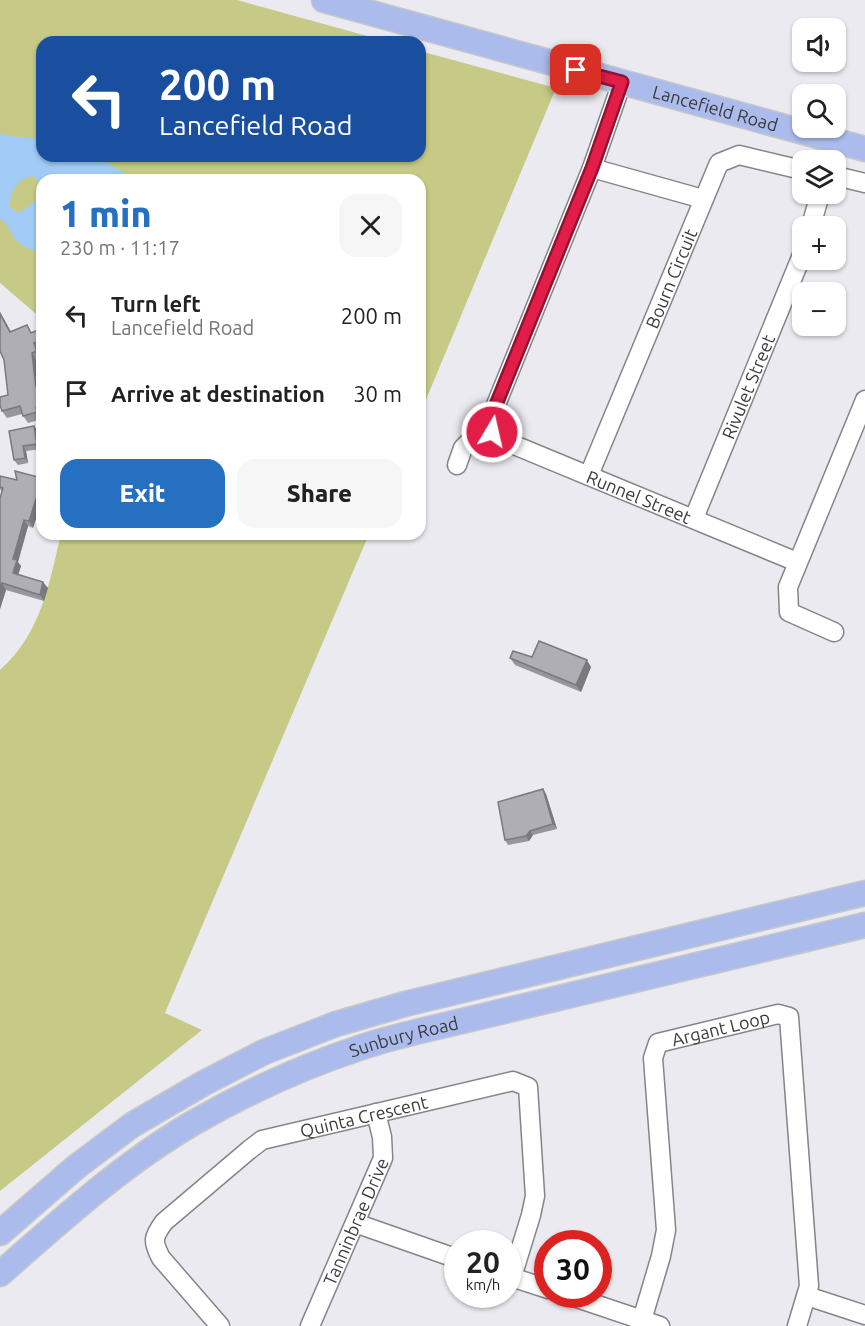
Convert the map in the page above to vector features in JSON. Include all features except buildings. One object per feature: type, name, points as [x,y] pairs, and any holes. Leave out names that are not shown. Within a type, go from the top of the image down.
[{"type":"main road","name":"Lancefield Road","points":[[324,0],[865,149]]},
{"type":"main road","name":"Sunbury Road","points":[[0,1233],[76,1167],[132,1125],[204,1083],[264,1052],[336,1024],[405,1004],[865,893]]},
{"type":"main road","name":"Sunbury Road","points":[[0,1274],[75,1207],[140,1158],[192,1123],[291,1074],[359,1048],[420,1031],[865,925]]},
{"type":"street","points":[[457,465],[463,448],[489,422],[592,168],[622,82]]},
{"type":"street","name":"Bourn Circuit","points":[[589,475],[719,163],[739,155],[792,168]]},
{"type":"street","points":[[592,168],[703,199]]},
{"type":"street","points":[[846,178],[865,183]]},
{"type":"street","name":"Rivulet Street","points":[[694,518],[796,270]]},
{"type":"street","points":[[834,632],[789,612],[788,587],[865,400]]},
{"type":"street","name":"Runnel Street","points":[[489,422],[492,432],[502,440],[797,562]]},
{"type":"street","name":"Argant Loop","points":[[642,1320],[661,1257],[666,1230],[653,1059],[658,1043],[777,1014],[789,1017],[809,1286],[797,1326]]},
{"type":"street","name":"Quinta Crescent","points":[[220,1326],[161,1258],[155,1247],[155,1235],[164,1222],[262,1140],[513,1081],[528,1087],[535,1196],[522,1241]]},
{"type":"street","name":"Tanninbrae Drive","points":[[310,1326],[383,1158],[382,1137],[376,1113]]},
{"type":"street","points":[[355,1224],[444,1254]]},
{"type":"street","points":[[807,1296],[865,1315]]},
{"type":"street","points":[[606,1308],[660,1326]]},
{"type":"green space","points":[[0,0],[237,0],[367,36],[36,36],[36,162],[426,162],[426,53],[556,88],[426,400],[426,174],[36,174],[36,314],[0,283]]},
{"type":"green space","points":[[60,540],[366,540],[165,1013],[202,1030],[0,1191],[0,670],[25,641],[47,590]]},
{"type":"water","points":[[0,133],[36,138],[36,162],[105,162],[126,174],[36,174],[36,179],[33,176],[19,183],[11,196],[10,207],[18,213],[36,199],[36,251],[20,244],[0,219]]},
{"type":"route","points":[[492,432],[489,422],[592,168],[622,82],[576,70]]}]
